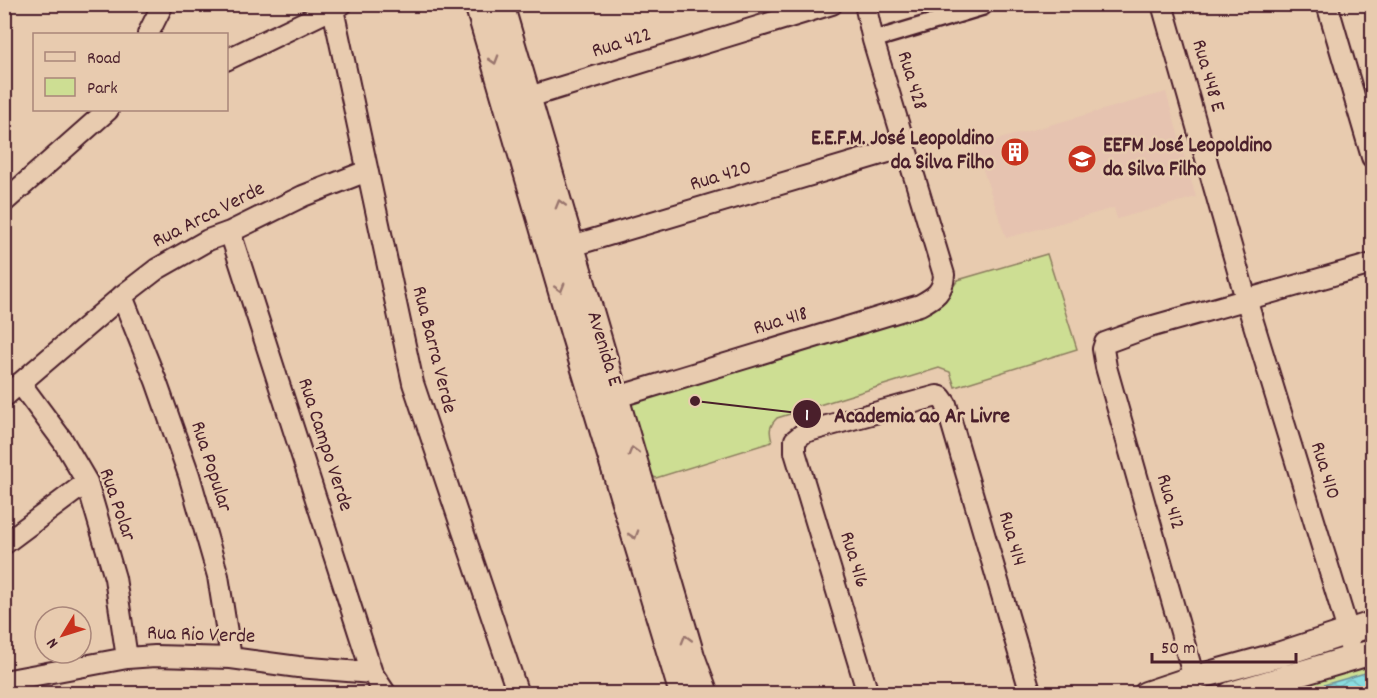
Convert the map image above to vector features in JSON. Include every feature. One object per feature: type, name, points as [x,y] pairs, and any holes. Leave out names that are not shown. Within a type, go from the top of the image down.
[{"type":"street","points":[[148,33],[163,4]]},
{"type":"street","name":"Avenida E","points":[[477,4],[550,253],[617,397],[692,656],[706,693]]},
{"type":"street","name":"Avenida E","points":[[501,4],[573,246],[584,329],[682,693]]},
{"type":"street","name":"Rua 422","points":[[529,97],[832,4]]},
{"type":"street","name":"Rua 428","points":[[865,4],[873,40],[944,275]]},
{"type":"street","points":[[873,40],[983,7],[985,4]]},
{"type":"street","name":"Rua 448 E","points":[[1162,4],[1246,299]]},
{"type":"street","points":[[1327,4],[1372,157]]},
{"type":"street","points":[[228,59],[338,7]]},
{"type":"street","name":"Rua Barra Verde","points":[[338,7],[367,171],[413,383],[518,693]]},
{"type":"street","points":[[9,190],[107,111]]},
{"type":"street","name":"Rua 420","points":[[550,253],[906,147]]},
{"type":"street","name":"Rua Arca Verde","points":[[4,397],[157,269],[208,240],[230,232],[303,196],[367,171]]},
{"type":"street","name":"Rua Campo Verde","points":[[230,232],[372,673]]},
{"type":"street","points":[[1246,299],[1372,264]]},
{"type":"street","name":"Rua 418","points":[[617,397],[920,305],[937,294],[943,286],[944,275]]},
{"type":"street","name":"Rua Popular","points":[[122,296],[156,381],[189,474],[218,576],[231,658]]},
{"type":"street","name":"Rua 412","points":[[1194,678],[1103,350],[1107,341],[1246,299]]},
{"type":"street","name":"Rua 410","points":[[1246,299],[1348,631],[1362,655]]},
{"type":"street","name":"Rua Polar","points":[[20,383],[63,441],[87,482],[115,578],[127,658]]},
{"type":"street","name":"Rua 416","points":[[868,693],[795,452],[795,440],[805,432],[937,396],[944,399]]},
{"type":"street","name":"Rua 414","points":[[944,399],[1031,693]]},
{"type":"street","points":[[4,544],[87,482]]},
{"type":"street","points":[[1146,693],[1278,655],[1372,624]]},
{"type":"street","points":[[1231,693],[1362,655]]},
{"type":"street","name":"Rua Rio Verde","points":[[4,681],[127,658],[155,656],[231,658],[298,667],[372,673]]},
{"type":"street","points":[[372,673],[386,693]]},
{"type":"shaded area","name":"EEFM José Leopoldino da Silva Filho","points":[[1166,92],[1196,197],[1117,219],[1114,208],[1006,238],[975,146]]},
{"type":"green space","points":[[1047,254],[1077,349],[955,387],[950,372],[939,368],[777,418],[770,429],[772,442],[656,478],[648,474],[626,404],[944,299],[958,280]]},
{"type":"green space","points":[[1372,657],[1372,693],[1244,694]]},
{"type":"water","points":[[1372,671],[1372,693],[1296,693]]},
{"type":"water","points":[[181,688],[196,693],[139,693]]},
{"type":"place","name":"E.E.F.M. José Leopoldino da Silva Filho","points":[[1015,152]]},
{"type":"place","name":"EEFM José Leopoldino da Silva Filho","points":[[1082,159]]},
{"type":"place","name":"Academia ao Ar Livre","points":[[695,401]]}]
